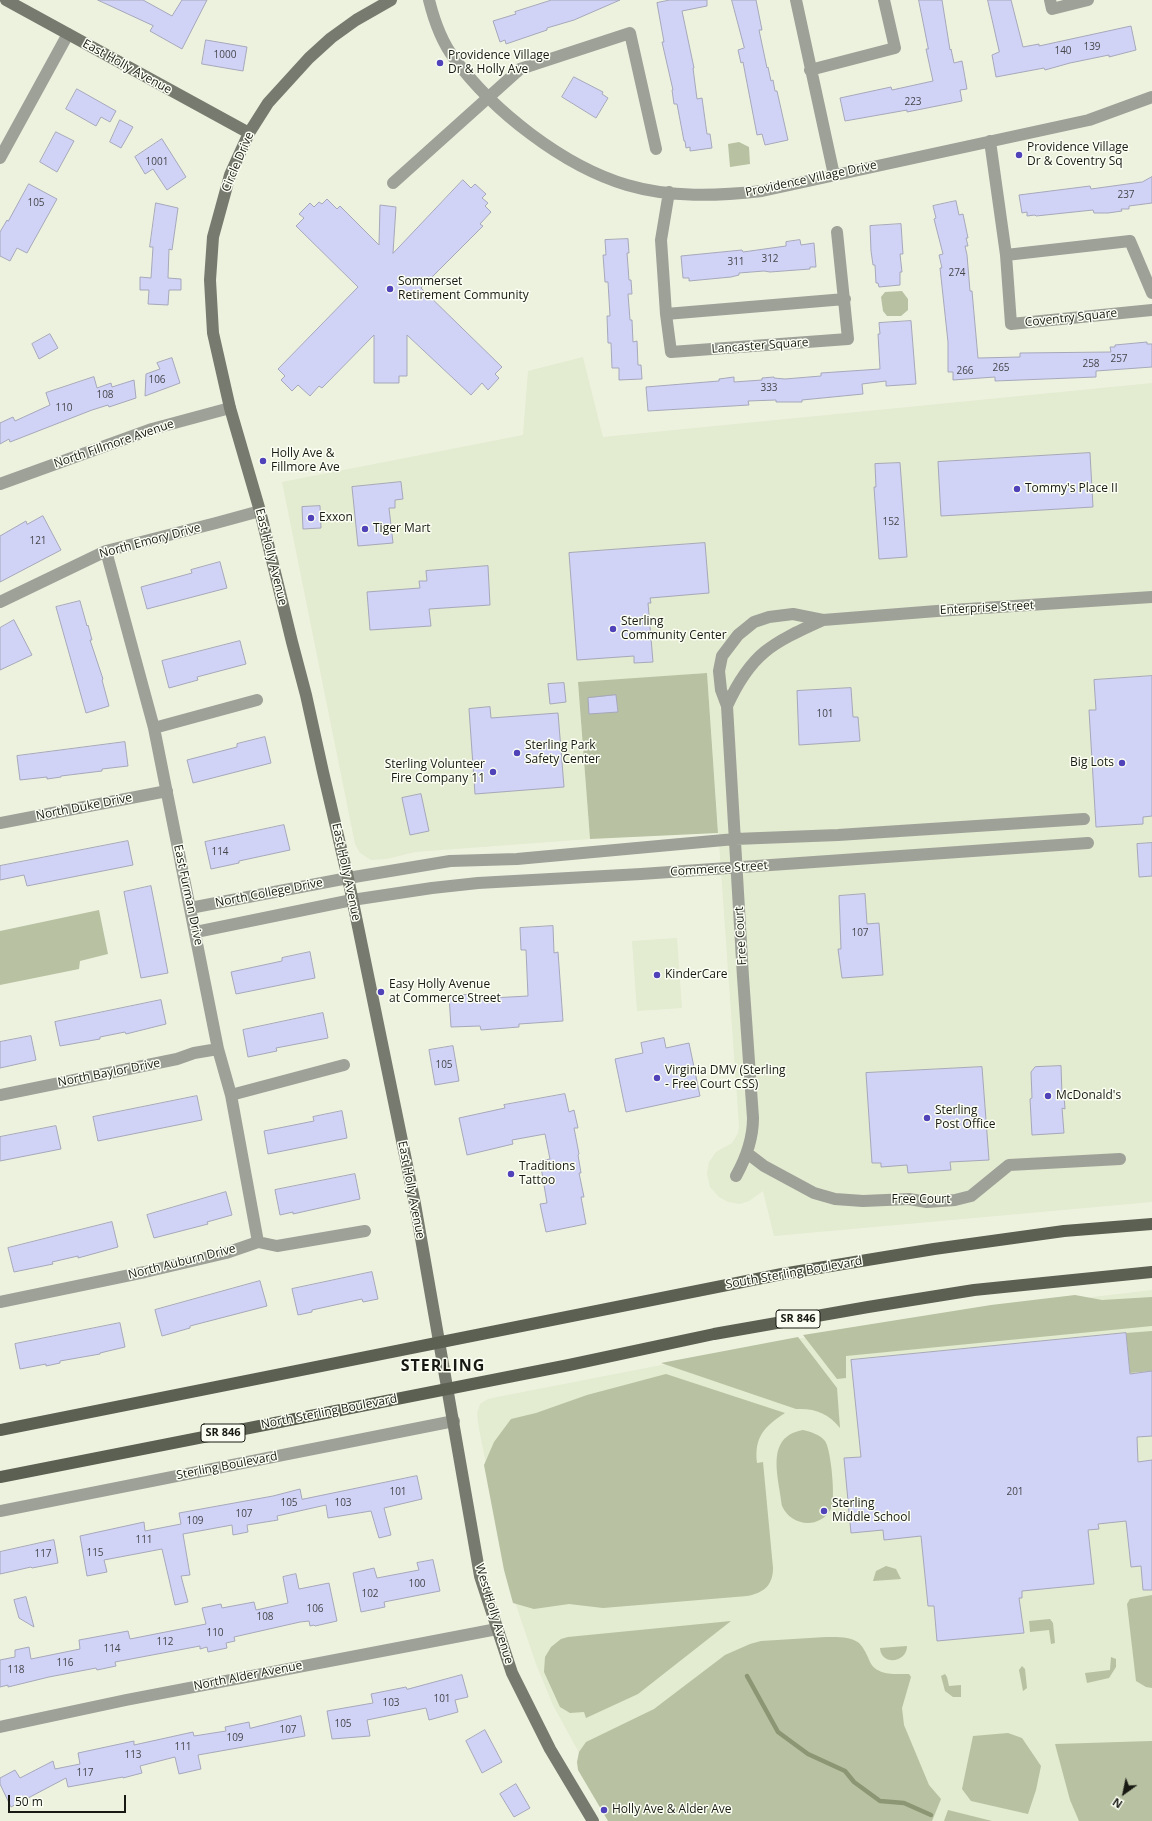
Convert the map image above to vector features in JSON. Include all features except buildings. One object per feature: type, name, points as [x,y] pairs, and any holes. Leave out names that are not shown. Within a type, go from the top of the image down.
[{"type":"main road","name":"South Sterling Boulevard","points":[[439,1342],[841,1263],[1064,1232],[1152,1224]]},
{"type":"main road","name":"SR 846","points":[[447,1388],[569,1365],[714,1334],[868,1306],[974,1290],[1152,1272]]},
{"type":"main road","points":[[0,1430],[439,1342]]},
{"type":"main road","name":"North Sterling Boulevard","points":[[0,1477],[447,1388]]},
{"type":"street","name":"East Holly Avenue","points":[[6,0],[248,133]]},
{"type":"street","name":"Circle Drive","points":[[230,408],[213,332],[210,280],[213,237],[230,175],[248,133],[268,103],[309,58],[331,38],[356,20],[391,0]]},
{"type":"street","name":"Providence Village Drive","points":[[429,0],[439,33],[453,57],[487,98],[556,151],[577,165],[628,185],[669,192],[699,195],[727,195],[762,192],[1089,120],[1152,97]]},
{"type":"street","points":[[796,0],[834,175]]},
{"type":"street","points":[[810,70],[895,48],[884,0]]},
{"type":"street","points":[[1050,0],[1052,9],[1088,0]]},
{"type":"street","points":[[393,183],[520,69],[630,33],[656,149]]},
{"type":"street","points":[[0,158],[68,34]]},
{"type":"street","name":"Coventry Square","points":[[990,141],[1006,255],[1011,324],[1152,310]]},
{"type":"street","name":"Lancaster Square","points":[[669,192],[661,240],[666,314],[671,352],[848,339],[837,232]]},
{"type":"street","points":[[1006,255],[1130,241],[1152,293]]},
{"type":"street","points":[[666,314],[845,299]]},
{"type":"street","name":"East Holly Avenue","points":[[230,408],[260,511],[306,695],[322,772],[348,878],[415,1204],[439,1342]]},
{"type":"street","name":"North Fillmore Avenue","points":[[0,484],[152,429],[230,408]]},
{"type":"street","name":"North Emory Drive","points":[[0,602],[106,551],[216,524],[260,511]]},
{"type":"street","name":"East Furman Drive","points":[[106,551],[154,728],[196,932],[218,1049],[231,1095],[258,1242]]},
{"type":"street","name":"Enterprise Street","points":[[735,839],[727,706],[721,690],[719,671],[722,656],[738,635],[754,622],[769,617],[793,614],[823,620],[937,610],[1152,597]]},
{"type":"street","name":"Enterprise Street","points":[[727,706],[738,682],[756,659],[774,643],[823,620]]},
{"type":"street","points":[[154,728],[257,700]]},
{"type":"street","name":"North Duke Drive","points":[[0,823],[167,791]]},
{"type":"street","points":[[348,878],[450,861],[516,859],[735,839],[838,835],[1084,819]]},
{"type":"street","name":"Free Court","points":[[735,839],[753,1118],[752,1137],[747,1153],[736,1176]]},
{"type":"street","name":"Commerce Street","points":[[352,900],[478,883],[1088,843]]},
{"type":"street","name":"North College Drive","points":[[190,908],[348,878]]},
{"type":"street","name":"North College Drive","points":[[196,932],[352,900]]},
{"type":"street","name":"North Baylor Drive","points":[[0,1095],[177,1059],[194,1053],[218,1049]]},
{"type":"street","points":[[231,1095],[344,1066]]},
{"type":"street","name":"Free Court","points":[[747,1153],[764,1166],[814,1193],[835,1199],[864,1201],[909,1199],[927,1202],[955,1200],[970,1196],[1009,1165],[1120,1159]]},
{"type":"street","name":"North Auburn Drive","points":[[0,1302],[145,1272],[226,1253],[258,1242],[276,1246],[365,1231]]},
{"type":"street","name":"West Holly Avenue","points":[[439,1342],[480,1576],[512,1673],[550,1749],[592,1821]]},
{"type":"street","name":"Sterling Boulevard","points":[[0,1511],[454,1421]]},
{"type":"street","name":"North Alder Avenue","points":[[0,1727],[126,1700],[497,1629]]},
{"type":"shaded area","points":[[739,142],[749,147],[750,164],[730,167],[728,144]]},
{"type":"shaded area","points":[[902,291],[908,299],[908,310],[901,316],[887,316],[883,311],[881,297],[885,292]]},
{"type":"shaded area","points":[[583,357],[603,437],[1152,383],[1152,1202],[774,1236],[763,1191],[749,1201],[740,1204],[728,1202],[719,1197],[710,1187],[707,1174],[709,1162],[716,1152],[732,1143],[738,1133],[739,1126],[707,673],[578,683],[590,839],[415,852],[387,859],[371,860],[360,853],[355,844],[282,482],[523,435],[528,371]]},
{"type":"shaded area","points":[[707,673],[718,833],[590,839],[578,682]]},
{"type":"shaded area","points":[[99,910],[108,954],[80,961],[79,969],[0,985],[0,931]]},
{"type":"shaded area","name":"KinderCare","points":[[677,938],[682,1008],[637,1011],[632,941]]},
{"type":"shaded area","name":"Sterling Middle School","points":[[1152,1290],[1152,1821],[619,1821],[589,1771],[553,1705],[536,1664],[512,1593],[479,1429],[477,1414],[480,1404],[488,1399],[502,1396],[790,1340],[965,1312]]},
{"type":"shaded area","points":[[1075,1295],[1102,1300],[1152,1297],[1152,1326],[846,1356],[846,1378],[837,1379],[803,1335],[991,1305]]},
{"type":"shaded area","points":[[1152,1331],[1152,1371],[1130,1373],[1126,1333]]},
{"type":"shaded area","points":[[798,1337],[837,1388],[840,1428],[821,1412],[809,1409],[796,1409],[661,1363]]},
{"type":"shaded area","points":[[666,1374],[785,1413],[766,1428],[759,1439],[756,1454],[757,1463],[763,1462],[773,1568],[773,1574],[769,1584],[762,1591],[747,1596],[603,1608],[569,1604],[534,1609],[513,1603],[504,1570],[484,1465],[494,1442],[511,1419],[536,1413],[587,1395]]},
{"type":"shaded area","points":[[803,1430],[818,1435],[825,1441],[829,1454],[832,1475],[833,1496],[831,1509],[826,1516],[813,1523],[798,1521],[786,1513],[782,1506],[777,1471],[778,1449],[783,1441],[791,1434]]},
{"type":"shaded area","points":[[886,1566],[896,1569],[901,1579],[873,1581],[876,1571]]},
{"type":"shaded area","points":[[1152,1595],[1152,1688],[1146,1687],[1136,1681],[1127,1604],[1130,1599]]},
{"type":"shaded area","points":[[1050,1619],[1053,1623],[1055,1643],[1051,1644],[1049,1630],[1030,1632],[1029,1621]]},
{"type":"shaded area","points":[[731,1621],[638,1694],[586,1718],[584,1712],[570,1713],[560,1707],[544,1672],[545,1657],[551,1647],[561,1639],[568,1637]]},
{"type":"shaded area","points":[[843,1637],[851,1639],[859,1643],[867,1654],[873,1667],[877,1670],[887,1673],[909,1674],[911,1677],[902,1708],[904,1725],[929,1785],[941,1799],[932,1821],[608,1821],[578,1770],[577,1762],[579,1752],[586,1742],[654,1709],[725,1655],[750,1644],[761,1641]]},
{"type":"shaded area","points":[[907,1646],[906,1652],[899,1659],[889,1660],[881,1654],[880,1648]]},
{"type":"shaded area","points":[[1111,1657],[1116,1659],[1116,1667],[1109,1678],[1087,1683],[1085,1673],[1110,1670]]},
{"type":"shaded area","points":[[1022,1666],[1025,1669],[1027,1688],[1023,1691],[1019,1670]]},
{"type":"shaded area","points":[[945,1674],[949,1686],[961,1685],[961,1697],[953,1697],[945,1691],[941,1676]]},
{"type":"shaded area","points":[[1008,1733],[1022,1738],[1041,1766],[1036,1790],[1028,1814],[971,1801],[962,1789],[973,1736]]},
{"type":"shaded area","points":[[1152,1741],[1152,1821],[1079,1821],[1070,1800],[1055,1744]]},
{"type":"shaded area","points":[[948,1810],[992,1821],[944,1821]]},
{"type":"waterway","points":[[747,1676],[778,1732],[808,1754],[845,1771],[854,1782],[880,1801],[904,1803],[931,1815]]},
{"type":"place","name":"Providence Village Dr & Holly Ave","points":[[440,63]]},
{"type":"place","name":"Providence Village Dr & Coventry Sq","points":[[1019,155]]},
{"type":"place","name":"Sommerset Retirement Community","points":[[390,289]]},
{"type":"place","name":"Holly Ave & Fillmore Ave","points":[[263,461]]},
{"type":"place","name":"Tommy's Place II","points":[[1017,489]]},
{"type":"place","name":"Exxon","points":[[311,518]]},
{"type":"place","name":"Tiger Mart","points":[[365,529]]},
{"type":"place","name":"Sterling Community Center","points":[[613,629]]},
{"type":"place","name":"Sterling Park Safety Center","points":[[517,753]]},
{"type":"place","name":"Big Lots","points":[[1122,763]]},
{"type":"place","name":"Sterling Volunteer Fire Company 11","points":[[493,772]]},
{"type":"place","name":"KinderCare","points":[[657,975]]},
{"type":"place","name":"Easy Holly Avenue at Commerce Street","points":[[381,992]]},
{"type":"place","name":"Virginia DMV (Sterling - Free Court CSS)","points":[[657,1078]]},
{"type":"place","name":"McDonald's","points":[[1048,1096]]},
{"type":"place","name":"Sterling Post Office","points":[[927,1118]]},
{"type":"place","name":"Traditions Tattoo","points":[[511,1174]]},
{"type":"place","name":"Sterling Middle School","points":[[824,1511]]},
{"type":"place","name":"Holly Ave & Alder Ave","points":[[604,1810]]},
{"type":"district","name":"STERLING","points":[[443,1366]]}]
